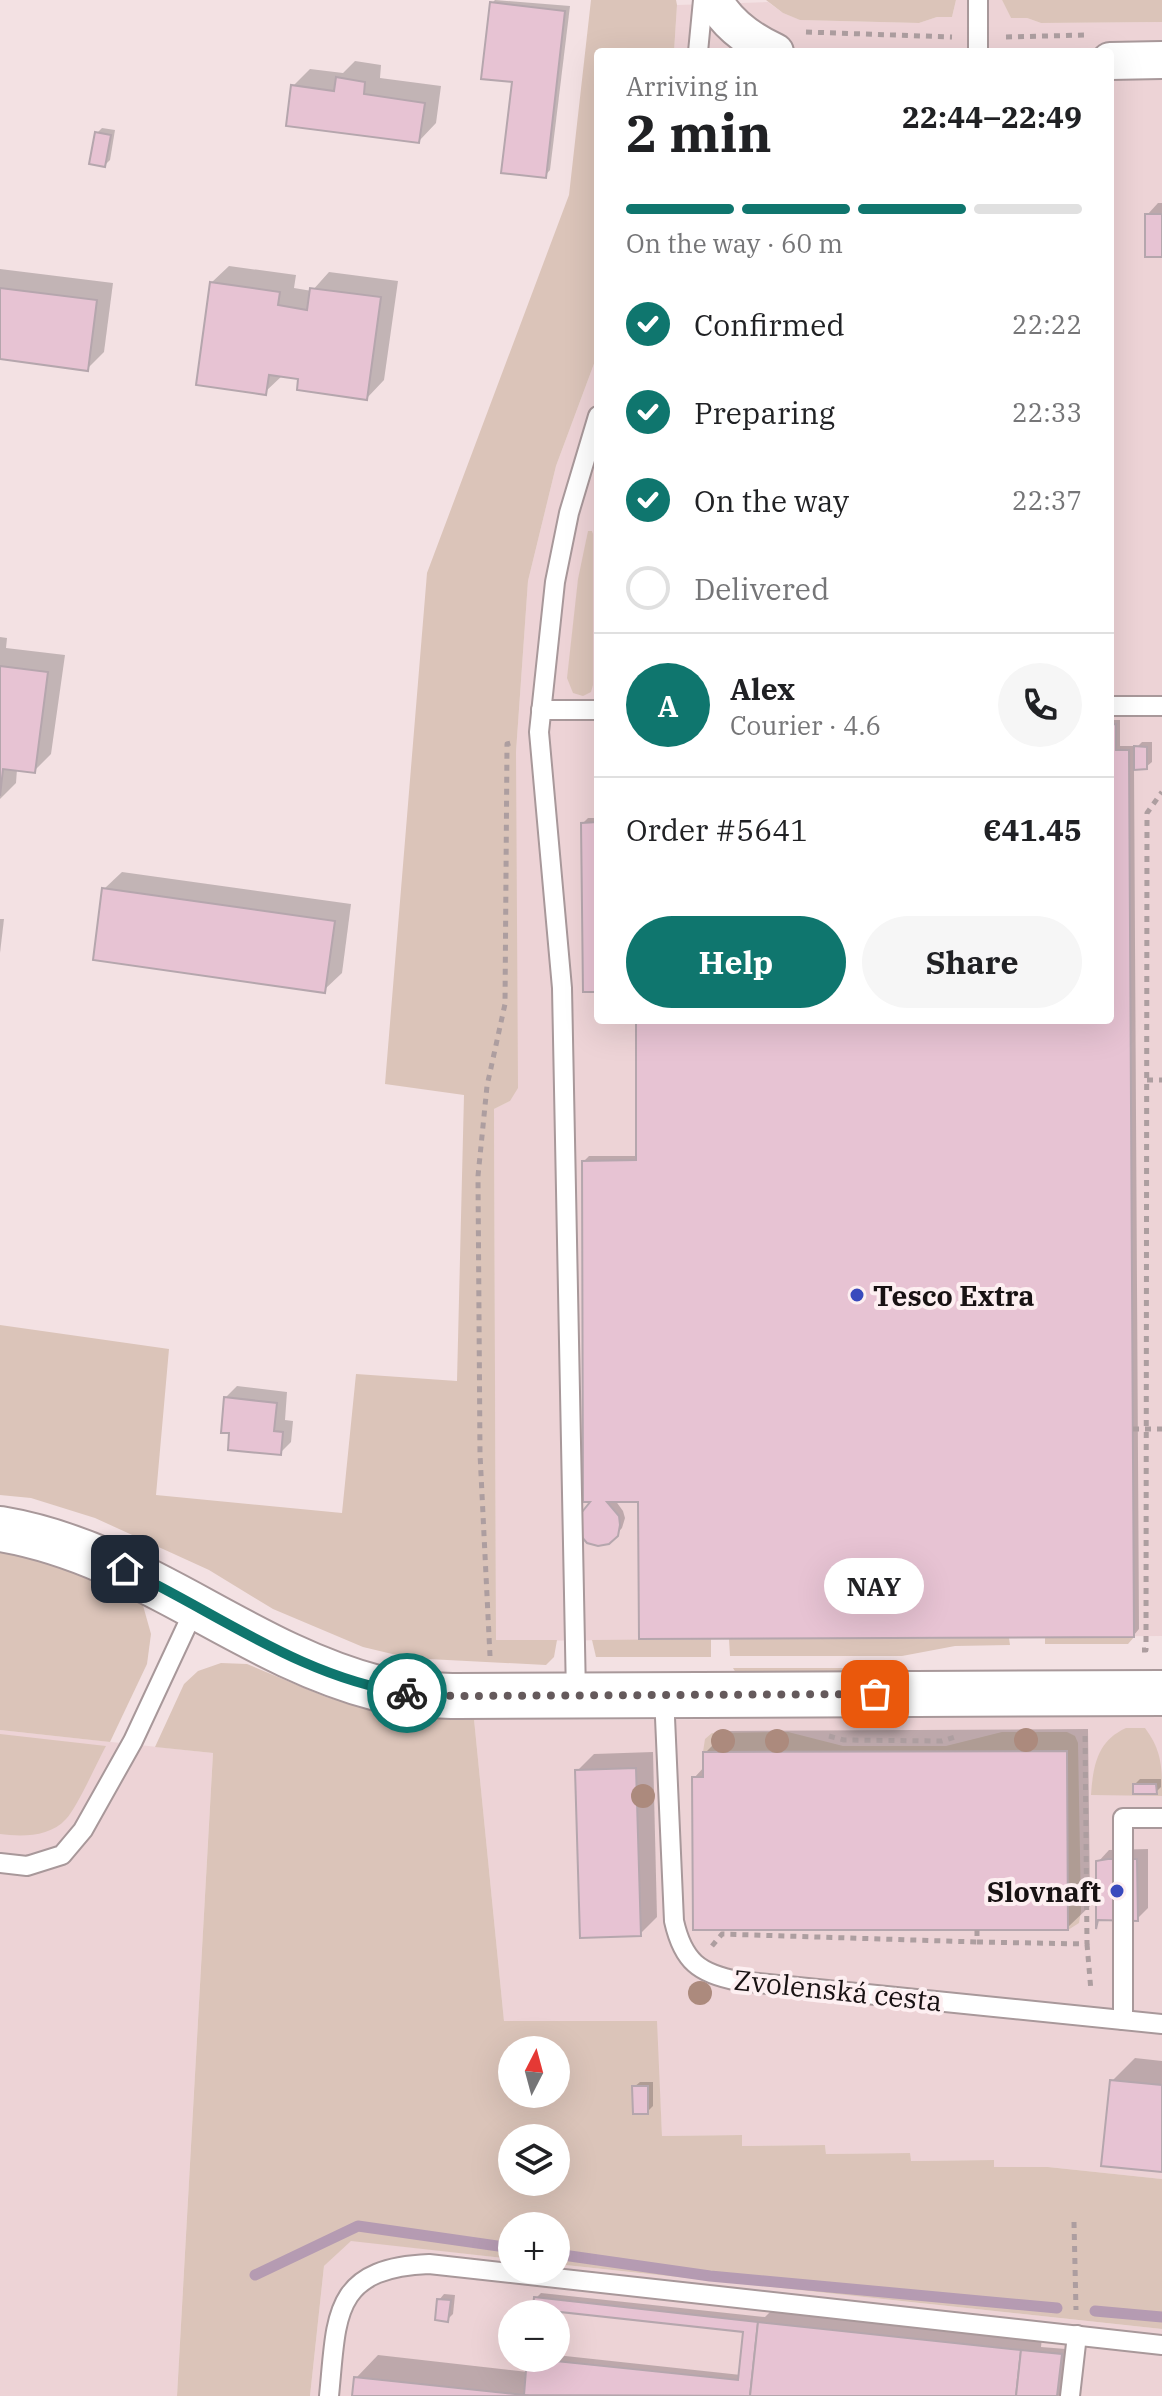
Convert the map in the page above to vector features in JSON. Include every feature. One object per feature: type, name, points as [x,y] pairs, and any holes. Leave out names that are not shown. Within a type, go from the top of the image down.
[{"type":"street","points":[[714,0],[721,13],[745,35],[785,40]]},
{"type":"street","points":[[1114,61],[1162,60]]},
{"type":"street","points":[[0,1529],[70,1545],[105,1559],[283,1654],[379,1689],[410,1694],[1162,1693]]},
{"type":"lane","points":[[698,48],[703,0]]},
{"type":"lane","points":[[978,0],[978,48]]},
{"type":"lane","points":[[576,1695],[562,988],[539,732],[558,568],[572,500],[594,429]]},
{"type":"lane","points":[[1114,706],[1162,706]]},
{"type":"lane","points":[[541,710],[594,710]]},
{"type":"lane","points":[[0,1863],[27,1866],[62,1855],[83,1830],[133,1741],[196,1606]]},
{"type":"lane","name":"Zvolenská cesta","points":[[664,1695],[674,1921],[678,1937],[695,1965],[710,1974],[739,1981],[1162,2024]]},
{"type":"lane","points":[[1123,2020],[1123,1818],[1162,1818]]},
{"type":"lane","points":[[329,2396],[337,2318],[348,2294],[371,2275],[399,2265],[429,2264],[1162,2345]]},
{"type":"lane","points":[[1070,2396],[1077,2335]]},
{"type":"path","points":[[785,40],[810,33],[930,37]]},
{"type":"path","points":[[491,1669],[480,1454],[478,1176],[487,1086],[505,1004],[507,744],[539,732]]},
{"type":"path","points":[[1131,1650],[1146,1650],[1147,813],[1162,792]]},
{"type":"path","points":[[1147,1080],[1162,1080]]},
{"type":"path","points":[[1133,1429],[1162,1429]]},
{"type":"path","points":[[1085,1723],[1087,1944],[1094,2016]]},
{"type":"path","points":[[977,1930],[977,1942]]},
{"type":"path","points":[[695,1965],[722,1934],[1087,1944]]},
{"type":"path","points":[[1074,2222],[1077,2335]]},
{"type":"shaded area","points":[[591,0],[676,0],[674,48],[594,48],[594,364],[556,466],[528,581],[516,752],[518,1088],[510,1101],[494,1109],[496,1640],[557,1640],[554,1657],[546,1665],[409,1658],[363,1647],[273,1609],[209,1570],[95,1518],[31,1498],[0,1495],[0,1325],[169,1349],[156,1495],[342,1513],[356,1374],[457,1381],[464,1095],[385,1084],[427,573],[569,195]]},
{"type":"shaded area","points":[[766,0],[956,0],[952,17],[937,17],[919,23],[800,20],[783,13]]},
{"type":"shaded area","name":"Tesco Extra","points":[[956,0],[1002,0],[1011,18],[1027,18],[1041,23],[1162,22],[1162,1636],[496,1641],[494,1109],[510,1101],[516,752],[528,581],[556,466],[594,364],[594,1024],[1114,1024],[1114,48],[674,48],[677,5],[768,2],[783,13],[801,20],[919,23],[937,17],[952,17]]},
{"type":"shaded area","points":[[1002,0],[1162,0],[1162,22],[1041,23],[1027,18],[1011,18]]},
{"type":"shaded area","points":[[588,531],[593,534],[593,685],[591,692],[583,696],[573,693],[567,678],[578,579]]},
{"type":"shaded area","points":[[0,1547],[65,1564],[142,1602],[151,1634],[147,1664],[110,1742],[0,1730]]},
{"type":"shaded area","points":[[1045,1637],[1134,1637],[1128,1644],[1045,1644]]},
{"type":"shaded area","points":[[1009,1638],[1010,1645],[955,1646],[902,1656],[730,1656],[729,1639]]},
{"type":"shaded area","points":[[711,1639],[711,1657],[596,1657],[592,1640]]},
{"type":"shaded area","points":[[221,1663],[247,1664],[326,1697],[379,1712],[474,1719],[504,2021],[657,2021],[662,2136],[742,2135],[742,2146],[825,2145],[826,2154],[910,2153],[911,2161],[994,2160],[994,2167],[1048,2167],[1162,2179],[1162,2329],[570,2266],[570,2212],[498,2212],[498,2257],[351,2241],[324,2266],[310,2396],[177,2396],[213,1753],[155,1747],[184,1684],[198,1671]]},
{"type":"shaded area","points":[[733,1668],[904,1668],[887,1673],[736,1673]]},
{"type":"shaded area","points":[[1162,1714],[1162,2179],[1048,2167],[994,2167],[993,2160],[910,2161],[909,2153],[826,2154],[825,2145],[742,2146],[741,2135],[662,2136],[656,2021],[504,2021],[474,1719]]},
{"type":"shaded area","points":[[1126,1728],[1145,1728],[1155,1744],[1161,1768],[1162,1796],[1091,1795],[1098,1756],[1116,1733]]},
{"type":"shaded area","points":[[0,1730],[213,1753],[177,2396],[0,2396]]},
{"type":"shaded area","points":[[788,1732],[843,1746],[946,1746],[1002,1732],[1067,1732],[1075,1736],[1078,1743],[1079,1923],[1068,1930],[1067,1751],[703,1752],[705,1739],[712,1733]]},
{"type":"shaded area","points":[[0,1734],[106,1746],[76,1805],[59,1825],[35,1834],[0,1834]]},
{"type":"shaded area","points":[[351,2240],[498,2257],[498,2284],[570,2284],[570,2266],[1162,2329],[1162,2396],[310,2396],[324,2266]]},
{"type":"building","points":[[490,2],[565,11],[546,178],[501,173],[512,82],[481,79]]},
{"type":"building","points":[[336,77],[365,82],[364,94],[425,103],[419,143],[286,126],[291,85],[334,91]]},
{"type":"building","points":[[95,132],[111,135],[105,167],[89,164]]},
{"type":"building","points":[[1145,214],[1162,214],[1162,257],[1145,257]]},
{"type":"building","points":[[210,282],[280,292],[278,305],[307,310],[310,288],[381,297],[367,400],[297,390],[298,379],[269,375],[266,395],[196,385]]},
{"type":"building","points":[[0,288],[97,300],[88,371],[0,359]]},
{"type":"building","points":[[0,666],[48,672],[35,773],[3,769],[0,796]]},
{"type":"building","name":"Tesco Extra","points":[[1114,724],[1116,750],[1129,750],[1134,1637],[639,1639],[638,1502],[607,1502],[619,1516],[620,1525],[618,1536],[609,1544],[598,1546],[587,1543],[580,1535],[578,1517],[590,1502],[583,1502],[582,1161],[636,1160],[636,1024],[1114,1024]]},
{"type":"building","points":[[1134,746],[1147,747],[1147,769],[1134,770]]},
{"type":"building","points":[[594,822],[594,992],[583,992],[581,823]]},
{"type":"building","points":[[102,888],[335,921],[325,993],[93,960]]},
{"type":"building","points":[[224,1397],[277,1403],[274,1431],[283,1432],[281,1455],[228,1450],[229,1433],[221,1433]]},
{"type":"building","points":[[1067,1751],[1068,1930],[693,1930],[692,1777],[703,1777],[703,1752]]},
{"type":"building","points":[[636,1768],[641,1936],[580,1938],[575,1770]]},
{"type":"building","points":[[1133,1784],[1156,1784],[1157,1794],[1133,1794]]},
{"type":"building","name":"Slovnaft","points":[[1137,1859],[1138,1921],[1098,1920],[1096,1929],[1096,1861]]},
{"type":"building","points":[[1110,2080],[1162,2085],[1162,2172],[1101,2166]]},
{"type":"building","points":[[632,2086],[648,2086],[648,2114],[633,2114]]},
{"type":"building","points":[[534,2297],[561,2300],[534,2300]]},
{"type":"building","points":[[437,2299],[451,2300],[448,2322],[435,2320]]},
{"type":"building","points":[[570,2301],[758,2322],[750,2396],[524,2395],[526,2372],[570,2372],[570,2362],[738,2380],[743,2332],[570,2313]]},
{"type":"building","points":[[758,2322],[1021,2350],[1016,2396],[750,2396]]},
{"type":"building","points":[[1021,2350],[1062,2354],[1057,2396],[1016,2396]]},
{"type":"building","points":[[354,2377],[524,2395],[530,2396],[352,2396]]},
{"type":"waterway","points":[[255,2275],[358,2226],[498,2246]]},
{"type":"waterway","points":[[570,2256],[710,2276],[1057,2308]]},
{"type":"waterway","points":[[1095,2311],[1162,2317]]},
{"type":"way so far","points":[[407,1693],[456,1696],[875,1694]]},
{"type":"place","name":"Tesco Extra","points":[[857,1295]]},
{"type":"place","name":"NAY","points":[[875,1694]]},
{"type":"place","name":"Slovnaft","points":[[1117,1891]]},
{"type":"route","points":[[125,1569],[305,1664],[379,1689],[407,1693]]}]
